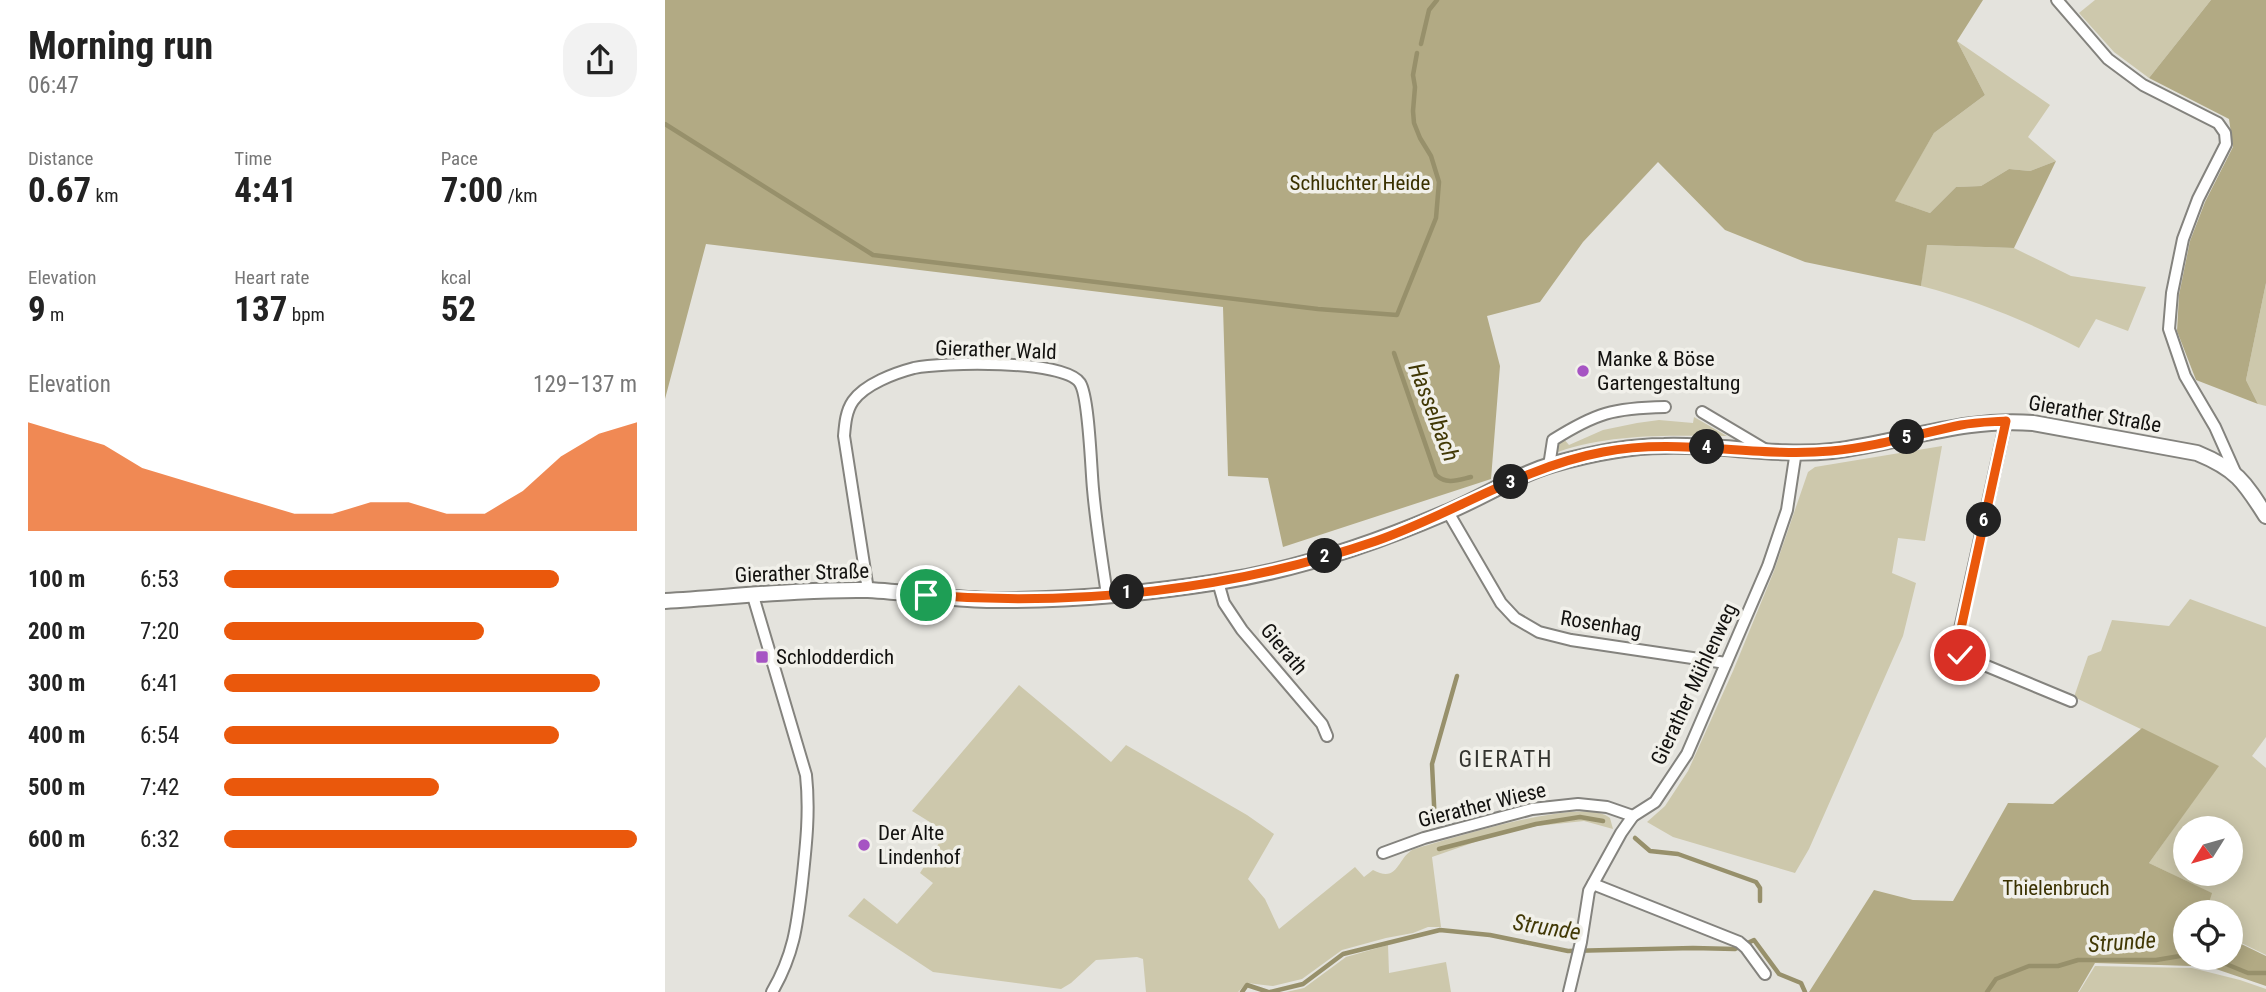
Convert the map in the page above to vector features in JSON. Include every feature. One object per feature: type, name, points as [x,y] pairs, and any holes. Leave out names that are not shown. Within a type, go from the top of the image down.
[{"type":"street","points":[[2057,0],[2108,59],[2143,85],[2218,123],[2225,132],[2226,144],[2198,199],[2183,239],[2172,293],[2169,329],[2185,376],[2215,427],[2236,474]]},
{"type":"street","name":"Gierather Wald","points":[[868,590],[844,436],[846,415],[854,400],[864,391],[912,369],[938,364],[974,364],[1044,368],[1066,372],[1080,383],[1107,595]]},
{"type":"street","points":[[1549,466],[1553,440],[1585,420],[1617,409],[1665,407]]},
{"type":"street","name":"Gierather Straße","points":[[1702,412],[1766,450]]},
{"type":"street","points":[[2006,421],[1957,647],[1960,655],[2071,701]]},
{"type":"street","name":"Gierather Straße","points":[[665,601],[868,590],[985,600],[1107,595],[1218,582],[1283,569],[1376,541],[1549,466],[1604,451],[1664,446],[1830,451],[1964,425],[2006,421],[2033,423],[2197,453],[2236,474],[2248,487],[2266,516]]},
{"type":"street","name":"Gierather Mühlenweg","points":[[1569,992],[1593,884],[1633,816],[1655,802],[1687,754],[1768,566],[1787,510],[1795,451]]},
{"type":"street","name":"Rosenhag","points":[[1448,512],[1501,603],[1515,618],[1539,632],[1571,640],[1726,663]]},
{"type":"street","name":"Gierath","points":[[1218,582],[1224,603],[1242,630],[1322,724],[1327,736]]},
{"type":"street","points":[[753,596],[806,775],[808,798],[808,837],[794,943],[786,966],[772,992]]},
{"type":"street","name":"Gierather Wiese","points":[[1383,853],[1424,838],[1532,809],[1578,804],[1607,807],[1633,816]]},
{"type":"street","points":[[1593,884],[1742,945],[1765,974]]},
{"type":"shaded area","points":[[2095,0],[2211,0],[2149,78],[2114,52],[2079,13]]},
{"type":"shaded area","points":[[1957,41],[2050,105],[2028,137],[2056,161],[2030,171],[2009,169],[1981,186],[1956,187],[1930,213],[1894,201],[1934,133],[1985,95]]},
{"type":"shaded area","points":[[1926,245],[2014,248],[2071,276],[2146,287],[2128,331],[2096,319],[2079,348],[2001,312],[1921,286]]},
{"type":"shaded area","points":[[2266,283],[2266,406],[2258,404],[2246,380]]},
{"type":"shaded area","points":[[1694,417],[1727,436],[1642,437],[1600,441],[1558,452],[1556,448],[1557,441],[1563,438],[1569,445],[1603,430],[1659,420],[1693,423]]},
{"type":"shaded area","points":[[1942,446],[1925,541],[1898,538],[1892,573],[1916,583],[1903,636],[1809,849],[1795,873],[1673,837],[1647,822],[1665,806],[1688,771],[1774,571],[1808,472],[1815,467]]},
{"type":"shaded area","points":[[2190,599],[2266,627],[2266,737],[2252,756],[2266,768],[2266,955],[2243,944],[2243,900],[2209,900],[2211,893],[2197,886],[2243,886],[2243,816],[2182,816],[2218,766],[2074,697],[2088,656],[2101,651],[2112,620],[2169,626]]},
{"type":"shaded area","points":[[1019,685],[1111,762],[1126,745],[1247,815],[1274,834],[1248,879],[1265,899],[1279,929],[1355,867],[1364,877],[1373,870],[1388,874],[1414,849],[1484,829],[1546,815],[1573,812],[1596,812],[1610,818],[1613,829],[1584,821],[1537,826],[1498,834],[1432,857],[1441,927],[1428,927],[1342,950],[1302,979],[1273,986],[1247,983],[1238,992],[1146,992],[1143,959],[1137,957],[1096,960],[1061,989],[933,972],[848,916],[864,898],[897,924],[933,883],[920,873],[946,832],[912,811]]},
{"type":"shaded area","points":[[2173,829],[2173,875],[2149,863]]},
{"type":"shaded area","points":[[1388,945],[1389,973],[1446,962],[1451,992],[1286,992],[1304,988],[1346,957]]},
{"type":"shaded area","points":[[2095,966],[2200,970],[2266,989],[2266,992],[2079,992]]},
{"type":"green space","name":"Schluchter Heide","points":[[665,0],[1983,0],[1957,41],[1985,95],[1934,133],[1895,201],[1930,213],[1956,187],[1981,186],[2009,169],[2030,171],[2056,161],[2014,248],[1927,245],[1921,286],[1805,262],[1725,230],[1658,162],[1583,242],[1540,302],[1487,316],[1500,366],[1491,479],[1283,547],[1268,478],[1228,476],[1223,307],[706,244],[665,399]]},
{"type":"green space","points":[[2211,0],[2266,0],[2266,283],[2246,380],[2258,404],[2196,380],[2177,331],[2179,295],[2190,241],[2205,202],[2233,147],[2229,119],[2149,78]]},
{"type":"green space","name":"Thielenbruch","points":[[2142,728],[2219,766],[2183,816],[2173,816],[2173,830],[2149,863],[2173,874],[2173,886],[2197,886],[2212,893],[2210,900],[2173,900],[2173,965],[2095,963],[2078,992],[1809,992],[1874,890],[1913,900],[1953,901],[2008,803],[2053,804]]},
{"type":"green space","points":[[2243,945],[2266,956],[2266,986],[2219,970],[2243,970]]},
{"type":"waterway","name":"Hasselbach","points":[[1421,44],[1429,10],[1437,0]]},
{"type":"waterway","points":[[665,124],[873,255],[1318,309],[1397,315],[1436,218],[1439,182],[1431,156],[1414,123],[1413,75],[1417,53]]},
{"type":"waterway","name":"Hasselbach","points":[[1394,353],[1436,475],[1448,481],[1471,477]]},
{"type":"waterway","name":"Hasselbach","points":[[1435,824],[1432,764],[1457,676]]},
{"type":"waterway","name":"Hasselbach","points":[[1439,849],[1536,824],[1580,817],[1603,821]]},
{"type":"waterway","name":"Hasselbach","points":[[1635,838],[1650,851],[1678,854],[1756,882],[1760,888],[1760,901]]},
{"type":"waterway","name":"Strunde","points":[[1270,992],[1303,984],[1343,954],[1440,930],[1490,935],[1568,951],[1735,949],[1754,940],[1779,974],[1801,983],[1805,992]]},
{"type":"waterway","name":"Strunde","points":[[1987,992],[1996,979],[2029,966],[2058,966],[2078,960],[2156,960],[2173,957]]},
{"type":"waterway","name":"Strunde","points":[[2241,970],[2248,973],[2266,973]]},
{"type":"waterway","name":"Strunde","points":[[1242,992],[1247,985],[1268,992]]},
{"type":"place","name":"Manke & Böse Gartengestaltung","points":[[1583,371]]},
{"type":"place","name":"Schlodderdich","points":[[762,657]]},
{"type":"place","name":"Der Alte Lindenhof","points":[[864,845]]},
{"type":"district","name":"GIERATH","points":[[1506,759]]},
{"type":"route","points":[[926,595],[985,600],[1107,595],[1218,582],[1283,569],[1376,541],[1549,466],[1604,451],[1664,446],[1830,451],[1964,425],[2006,421],[1957,647],[1960,655]]}]
